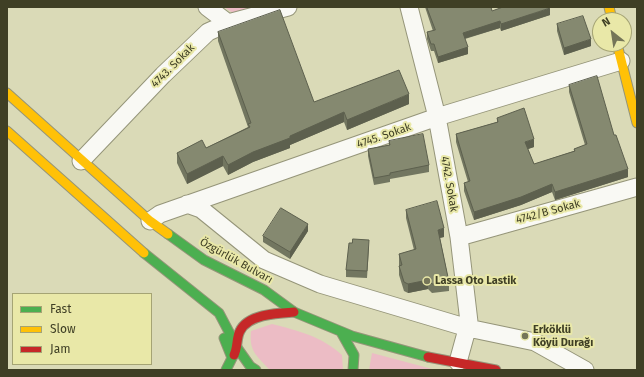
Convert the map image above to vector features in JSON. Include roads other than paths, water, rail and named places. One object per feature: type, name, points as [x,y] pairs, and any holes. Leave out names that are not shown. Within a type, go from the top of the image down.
[{"type":"main road","points":[[619,52],[633,93],[637,123]]},
{"type":"main road","name":"Özgürlük Bulvarı","points":[[7,94],[150,221],[204,260],[264,290],[294,312],[341,332],[442,361],[458,362],[496,370]]},
{"type":"main road","points":[[7,131],[151,259],[219,313],[238,349],[250,366],[256,370]]},
{"type":"main road","points":[[226,370],[238,349],[240,330],[248,322],[277,313],[294,312]]},
{"type":"main road","points":[[219,313],[225,342],[232,358]]},
{"type":"main road","points":[[341,332],[354,355],[353,370]]},
{"type":"street","points":[[207,7],[228,23]]},
{"type":"street","name":"4743. Sokak","points":[[81,161],[163,75],[208,32],[228,23],[288,7]]},
{"type":"street","name":"4742. Sokak","points":[[409,7],[437,117],[459,237],[469,322],[458,362]]},
{"type":"street","name":"4745. Sokak","points":[[150,221],[160,214],[187,204],[437,117],[621,61]]},
{"type":"street","name":"4742/B Sokak","points":[[459,237],[637,187]]},
{"type":"street","points":[[187,204],[201,209],[264,260],[320,284],[468,328],[534,342],[585,370]]},
{"type":"place","name":"Lassa Oto Lastik","points":[[427,281]]},
{"type":"place","name":"Erköklü Köyü Durağı","points":[[525,336]]}]
